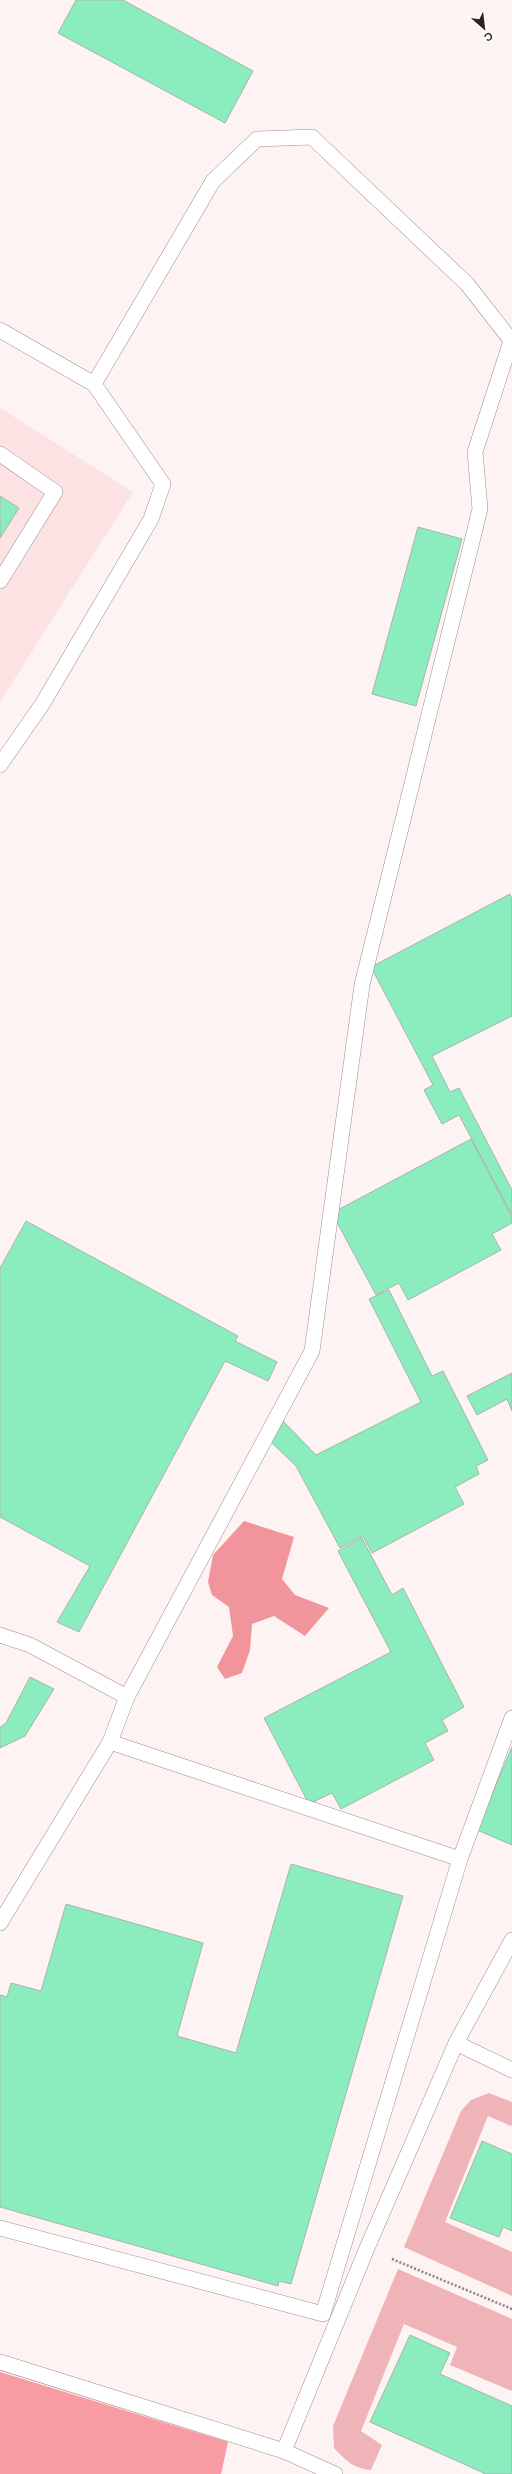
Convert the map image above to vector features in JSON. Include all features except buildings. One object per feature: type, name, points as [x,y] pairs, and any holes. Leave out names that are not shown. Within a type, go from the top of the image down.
[{"type":"lane","points":[[0,1923],[110,1742],[127,1697],[312,1351],[362,985],[480,509],[475,452],[511,339],[467,284],[312,137],[257,139],[213,181],[94,384]]},
{"type":"lane","points":[[0,330],[94,384],[163,484],[151,519],[43,704],[0,764]]},
{"type":"lane","points":[[0,454],[55,492],[0,582]]},
{"type":"lane","points":[[0,1635],[30,1644],[127,1697]]},
{"type":"lane","points":[[0,2228],[323,2314],[460,1859],[512,1718]]},
{"type":"lane","points":[[110,1742],[460,1859]]},
{"type":"lane","points":[[284,2451],[367,2248],[456,2043],[512,1940]]},
{"type":"lane","points":[[456,2043],[512,2070]]},
{"type":"lane","points":[[0,2362],[284,2451],[335,2474]]},
{"type":"path","points":[[367,2248],[512,2309]]},
{"type":"shaded area","points":[[0,408],[133,492],[0,702]]},
{"type":"shaded area","points":[[244,1521],[294,1537],[282,1579],[295,1595],[329,1608],[305,1636],[274,1616],[252,1624],[250,1650],[242,1673],[225,1679],[217,1667],[233,1636],[229,1607],[212,1595],[208,1582],[213,1555]]},
{"type":"shaded area","points":[[489,2093],[512,2102],[512,2124],[511,2126],[488,2116],[445,2222],[512,2252],[512,2296],[404,2247],[461,2111],[471,2100]]},
{"type":"shaded area","points":[[398,2269],[512,2319],[512,2391],[450,2365],[457,2347],[404,2324],[361,2431],[382,2445],[371,2470],[355,2466],[334,2448],[333,2426]]},
{"type":"shaded area","points":[[0,2372],[228,2442],[221,2474],[0,2474]]}]
